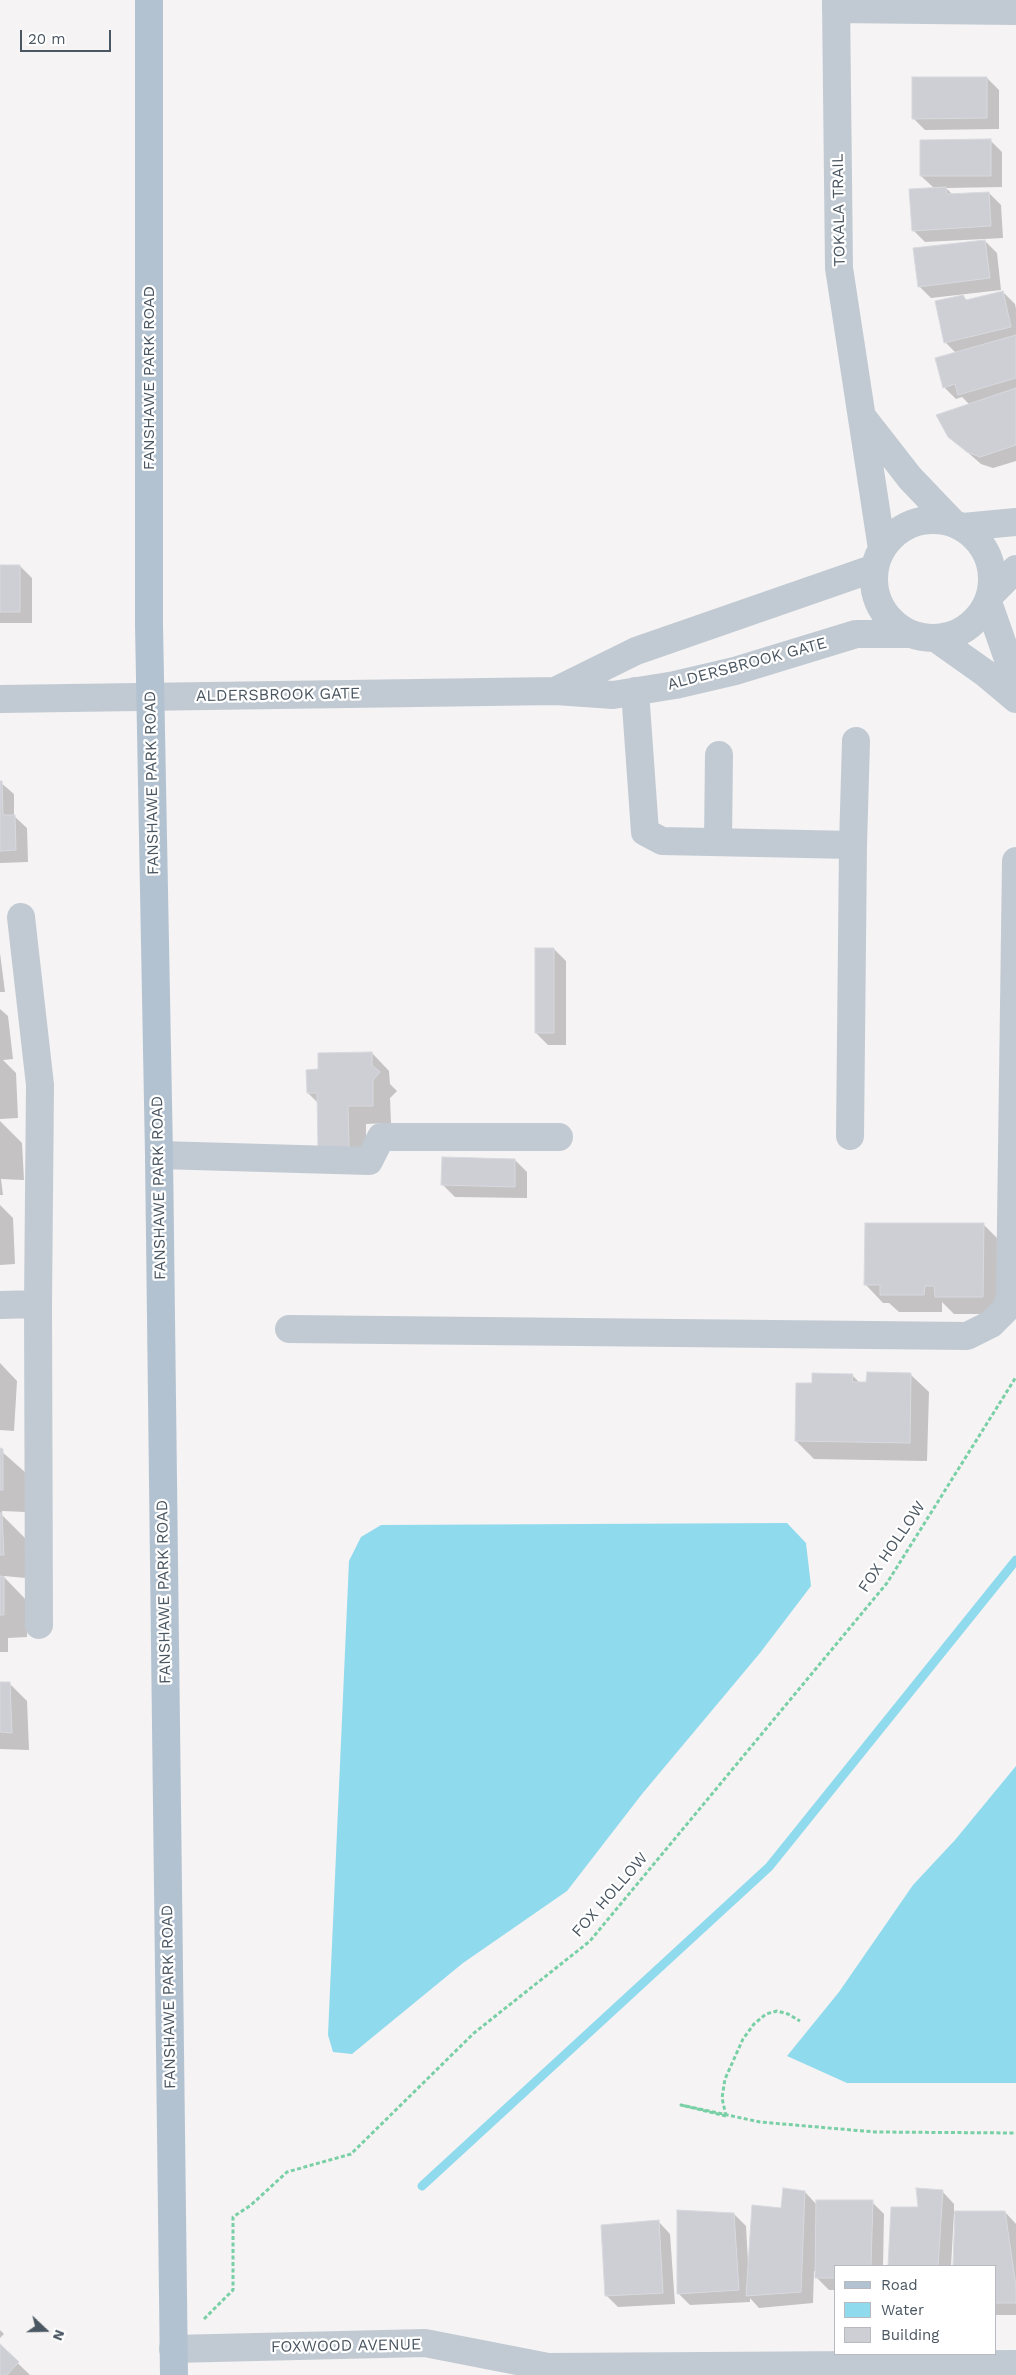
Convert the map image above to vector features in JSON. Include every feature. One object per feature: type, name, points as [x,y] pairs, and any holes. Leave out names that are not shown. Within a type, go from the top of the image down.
[{"type":"main road","name":"FANSHAWE PARK ROAD","points":[[149,0],[150,697],[159,1155],[174,2362]]},
{"type":"street","points":[[836,4],[1016,11]]},
{"type":"street","name":"TOKALA TRAIL","points":[[836,4],[839,268],[863,418],[878,559]]},
{"type":"street","name":"TOKALA TRAIL","points":[[863,418],[910,478],[958,525]]},
{"type":"street","points":[[1016,522],[958,525],[932,519],[912,523],[895,534],[878,559],[874,588],[880,607],[892,623],[908,634],[937,639],[952,636],[966,629],[979,618],[990,597],[1016,569]]},
{"type":"street","points":[[958,525],[975,536],[984,548],[990,562],[993,578],[990,597],[1016,682]]},
{"type":"street","name":"ALDERSBROOK GATE","points":[[556,691],[636,651],[878,559]]},
{"type":"street","name":"ALDERSBROOK GATE","points":[[0,699],[556,691],[613,695],[675,685],[735,671],[856,634],[908,634]]},
{"type":"street","points":[[937,639],[985,673],[1016,699]]},
{"type":"street","points":[[635,691],[645,832],[662,841],[853,845]]},
{"type":"street","points":[[850,1136],[856,741]]},
{"type":"street","points":[[718,842],[719,756]]},
{"type":"street","points":[[290,1329],[967,1336],[991,1324],[1006,1309],[1010,1296],[1016,862]]},
{"type":"street","points":[[21,917],[40,1086],[38,1304],[40,1625]]},
{"type":"street","points":[[159,1155],[369,1161],[381,1137],[559,1137]]},
{"type":"street","points":[[0,1305],[38,1304]]},
{"type":"street","name":"FOXWOOD AVENUE","points":[[174,2362],[425,2344],[548,2367],[1016,2364]]},
{"type":"street","name":"FOXWOOD AVENUE","points":[[513,2375],[548,2367]]},
{"type":"path","name":"FOX HOLLOW","points":[[174,2362],[233,2290],[233,2217],[251,2205],[287,2172],[351,2154],[474,2033],[590,1941],[887,1582],[1016,1377]]},
{"type":"path","points":[[726,2116],[722,2098],[725,2079],[743,2039],[754,2024],[766,2014],[777,2011],[788,2014],[800,2021]]},
{"type":"path","points":[[726,2116],[681,2105],[706,2112],[726,2116],[760,2122],[875,2132],[1016,2133]]},
{"type":"water","points":[[787,1523],[806,1543],[811,1586],[760,1653],[642,1794],[567,1891],[463,1963],[352,2054],[333,2052],[328,2035],[349,1561],[361,1537],[381,1525]]},
{"type":"water","points":[[1016,1766],[1016,2083],[847,2083],[787,2056],[839,1992],[913,1885],[955,1840]]},
{"type":"building","points":[[912,77],[987,77],[987,118],[912,119]]},
{"type":"building","points":[[991,139],[991,176],[920,176],[920,140]]},
{"type":"building","points":[[946,187],[947,194],[989,192],[991,226],[912,231],[909,189]]},
{"type":"building","points":[[985,240],[990,278],[918,287],[913,248]]},
{"type":"building","points":[[1003,291],[1011,327],[944,343],[935,301],[963,295],[966,300]]},
{"type":"building","points":[[1016,335],[1016,378],[958,395],[955,384],[943,388],[935,358]]},
{"type":"building","points":[[1016,388],[1016,445],[980,457],[967,452],[948,437],[936,415]]},
{"type":"building","points":[[0,565],[20,565],[20,612],[0,612]]},
{"type":"building","points":[[0,781],[2,781],[3,815],[15,815],[16,850],[0,851]]},
{"type":"building","points":[[535,948],[554,948],[554,1033],[535,1033]]},
{"type":"building","points":[[372,1052],[372,1065],[380,1072],[373,1080],[373,1106],[348,1106],[349,1147],[318,1148],[317,1093],[307,1093],[306,1070],[318,1069],[318,1053]]},
{"type":"building","points":[[442,1157],[515,1159],[515,1187],[441,1185]]},
{"type":"building","points":[[865,1223],[984,1223],[983,1297],[935,1297],[934,1286],[925,1286],[924,1295],[880,1295],[880,1285],[864,1285]]},
{"type":"building","points":[[867,1372],[911,1373],[910,1443],[795,1441],[796,1383],[812,1383],[812,1373],[853,1374],[852,1382],[866,1382]]},
{"type":"building","points":[[0,1448],[3,1449],[3,1490],[0,1490]]},
{"type":"building","points":[[0,1513],[2,1513],[4,1555],[0,1555]]},
{"type":"building","points":[[0,1576],[4,1577],[4,1615],[0,1615]]},
{"type":"building","points":[[0,1682],[10,1682],[12,1733],[0,1732]]},
{"type":"building","points":[[783,2188],[805,2191],[801,2292],[746,2296],[752,2205],[781,2208]]},
{"type":"building","points":[[916,2188],[943,2190],[938,2265],[888,2265],[891,2207],[918,2207]]},
{"type":"building","points":[[816,2200],[873,2200],[871,2265],[834,2265],[834,2278],[815,2278]]},
{"type":"building","points":[[677,2210],[734,2213],[739,2290],[677,2294]]},
{"type":"building","points":[[955,2211],[1005,2211],[1016,2286],[1016,2303],[996,2303],[996,2265],[953,2265]]},
{"type":"building","points":[[659,2220],[663,2293],[605,2296],[601,2225]]},
{"type":"building","points":[[0,2344],[19,2362],[7,2375],[0,2375]]},
{"type":"waterway","points":[[422,2186],[769,1867],[1016,1560]]}]
